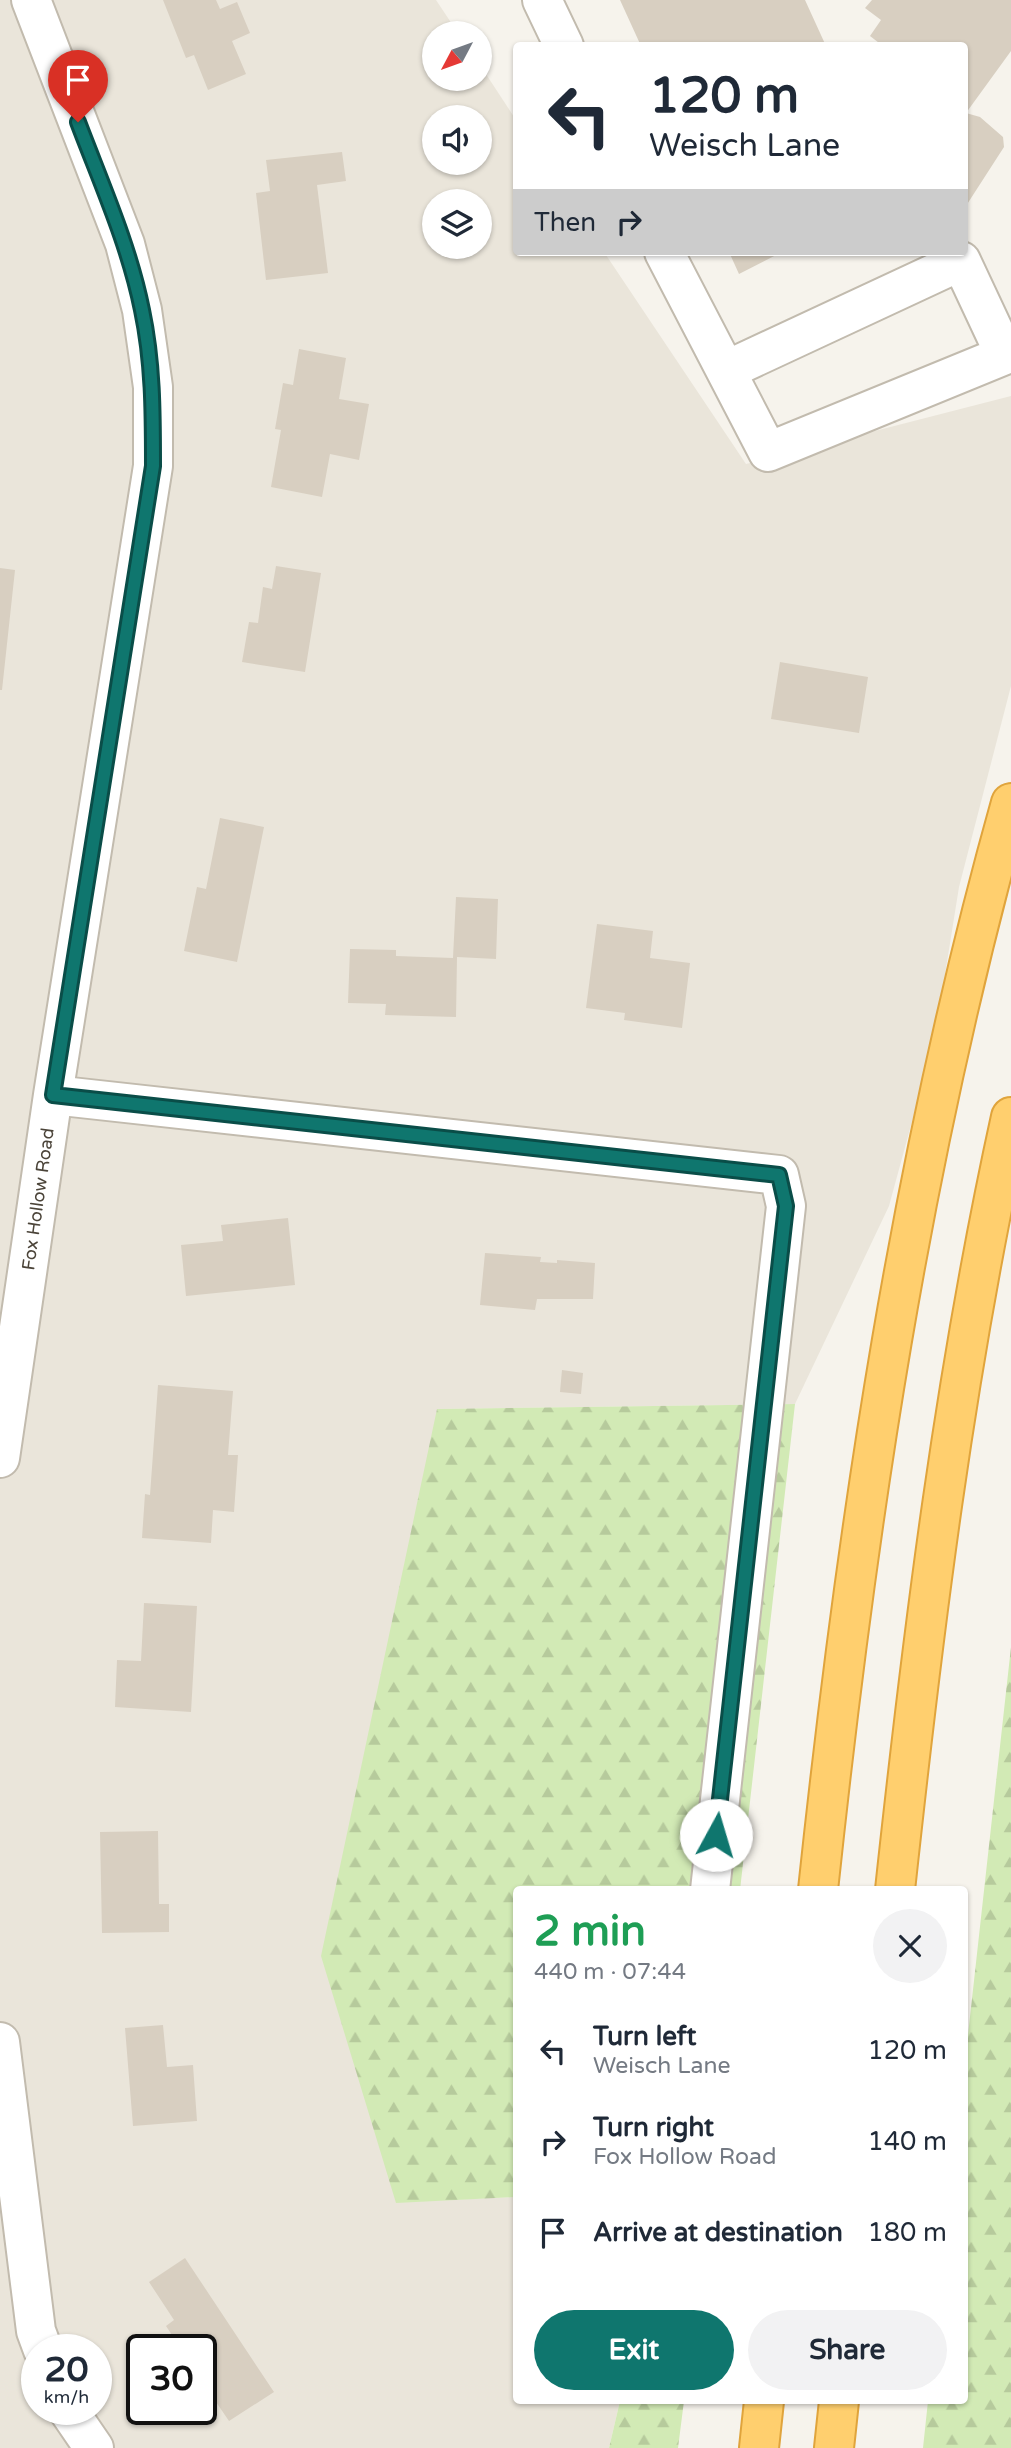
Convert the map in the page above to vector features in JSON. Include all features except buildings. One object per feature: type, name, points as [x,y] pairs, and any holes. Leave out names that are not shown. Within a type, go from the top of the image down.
[{"type":"highway","points":[[818,1886],[864,1511],[905,1254],[958,1004],[1011,803]]},
{"type":"highway","points":[[895,1886],[921,1654],[955,1413],[980,1268],[1011,1118]]},
{"type":"highway","points":[[759,2448],[764,2404]]},
{"type":"highway","points":[[834,2448],[839,2404]]},
{"type":"street","name":"Fox Hollow Road","points":[[0,1458],[53,1095],[153,466],[153,387],[142,310],[125,244],[31,0]]},
{"type":"street","points":[[542,0],[562,42]]},
{"type":"street","points":[[666,256],[768,452],[1005,355],[961,261],[727,370]]},
{"type":"street","points":[[53,1095],[779,1175],[786,1206],[710,1886]]},
{"type":"street","points":[[0,2042],[37,2334]]},
{"type":"street","points":[[78,2425],[94,2448]]},
{"type":"shaded area","points":[[0,0],[436,0],[450,21],[422,21],[422,91],[492,91],[492,83],[513,115],[513,256],[607,256],[746,464],[1011,396],[1011,686],[959,887],[935,1037],[889,1206],[795,1404],[437,1409],[396,2202],[513,2197],[513,2404],[619,2404],[609,2448],[0,2448]]},
{"type":"green space","points":[[795,1404],[740,1886],[513,1886],[513,2197],[396,2203],[321,1956],[437,1409]]},
{"type":"green space","points":[[1011,1647],[1011,2448],[923,2448],[928,2404],[968,2404],[968,2035]]},
{"type":"green space","points":[[619,2404],[684,2404],[678,2448],[609,2448]]},
{"type":"route","points":[[78,122],[125,244],[142,310],[153,387],[153,466],[53,1095],[779,1175],[786,1206],[716,1835]]}]
